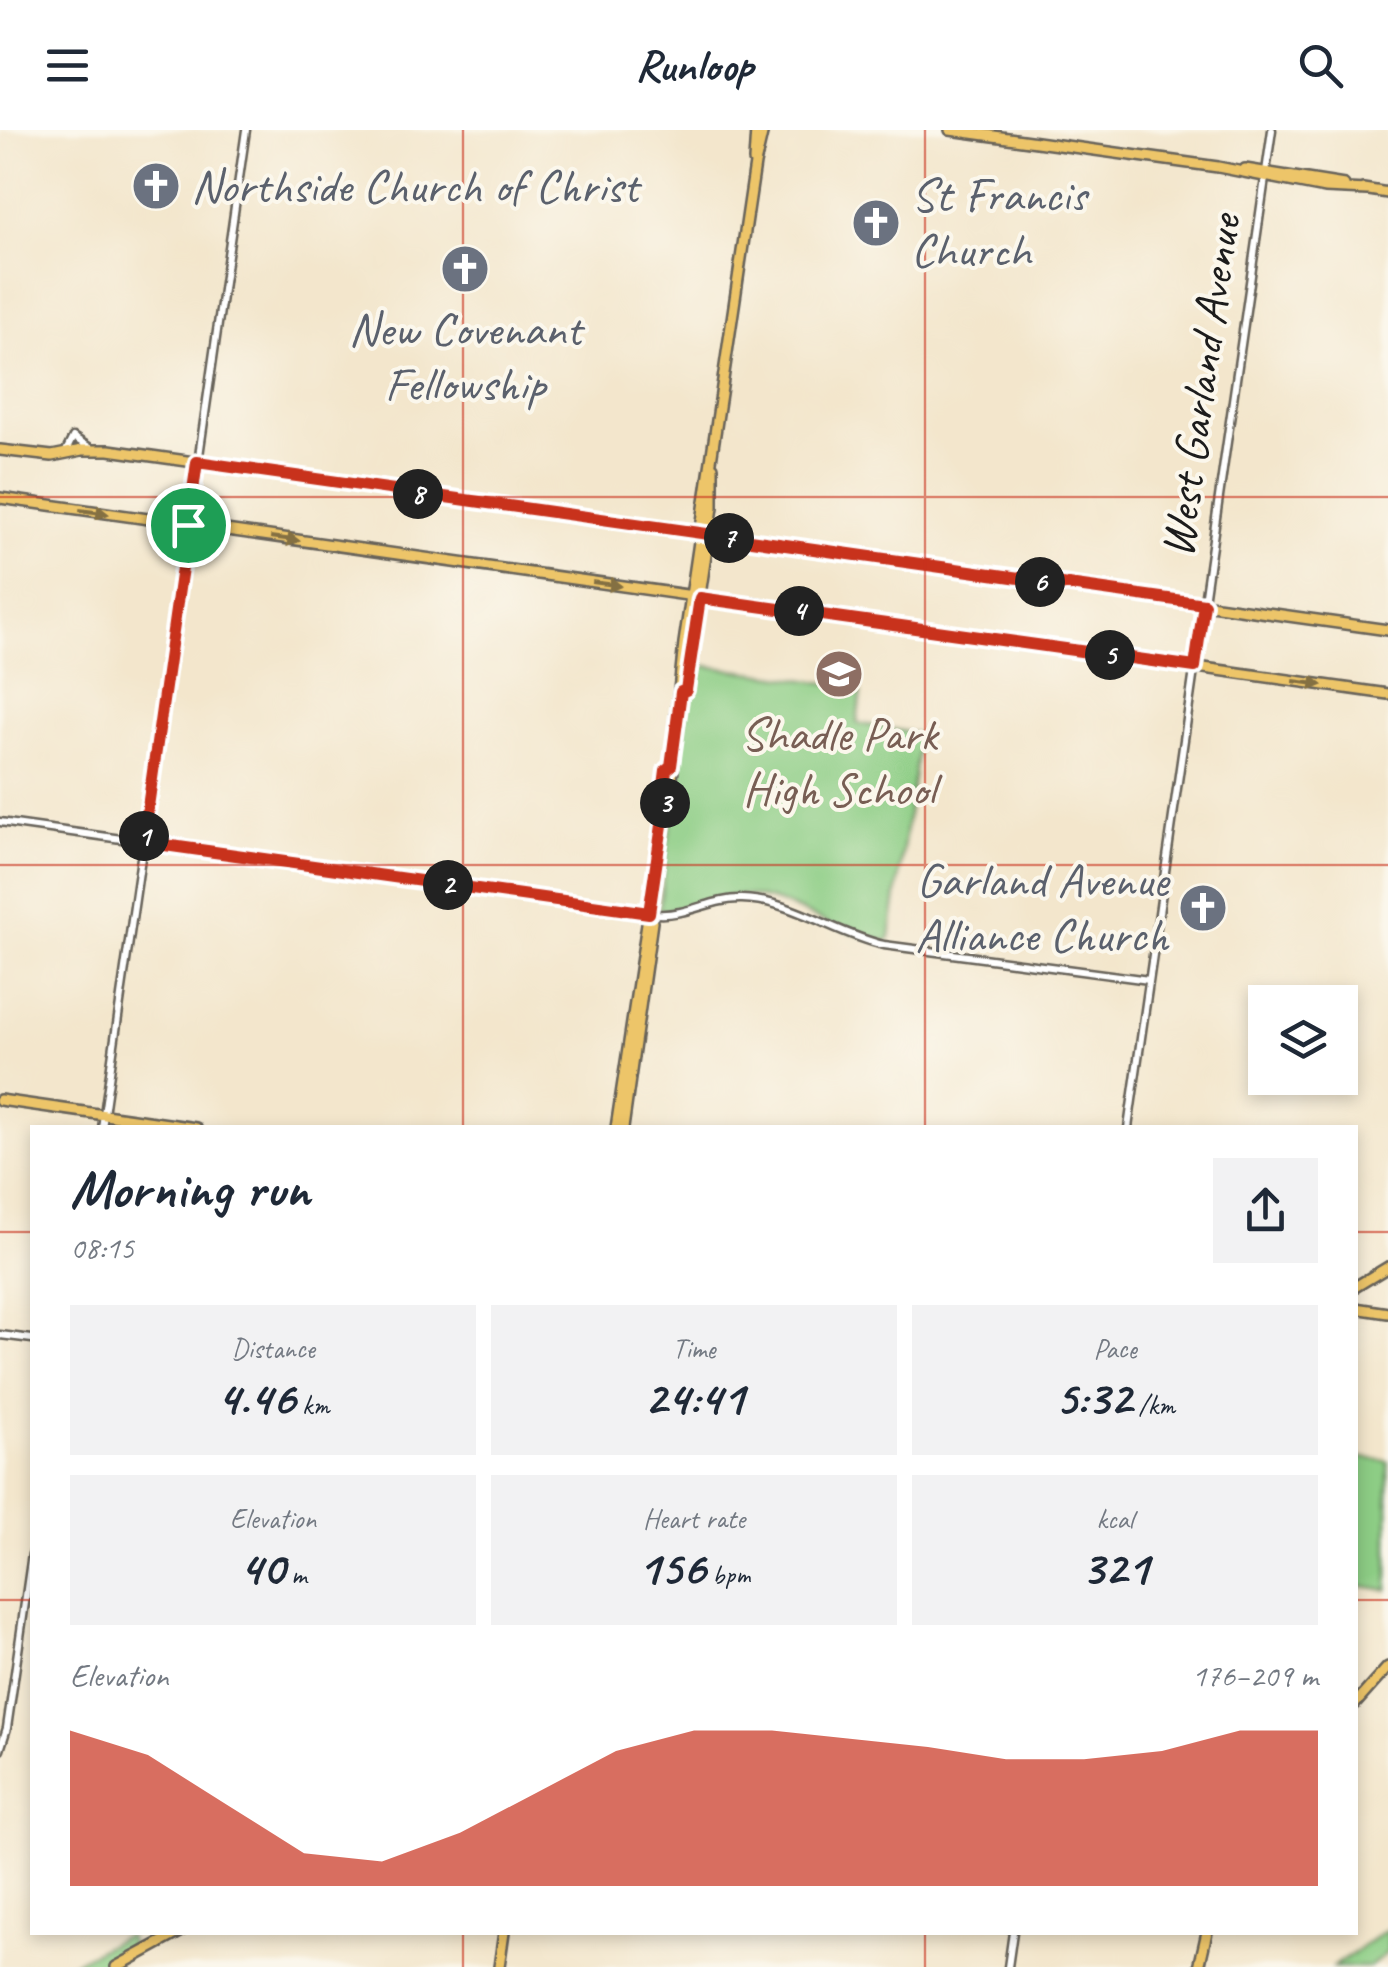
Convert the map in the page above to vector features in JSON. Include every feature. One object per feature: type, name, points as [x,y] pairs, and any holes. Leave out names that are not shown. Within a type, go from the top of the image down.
[{"type":"main road","points":[[950,130],[1265,175],[1324,188],[1388,194]]},
{"type":"main road","points":[[620,1125],[620,1097],[643,932],[649,916],[666,798],[670,796],[671,766],[760,134]]},
{"type":"main road","points":[[0,450],[42,456],[92,449],[197,462],[1388,630]]},
{"type":"main road","points":[[0,498],[1388,694]]},
{"type":"main road","points":[[683,691],[678,687],[696,597]]},
{"type":"main road","points":[[621,1125],[652,922],[649,916]]},
{"type":"main road","points":[[620,1097],[629,1082],[625,1061]]},
{"type":"main road","points":[[0,1100],[175,1125]]},
{"type":"main road","points":[[1358,1286],[1388,1267]]},
{"type":"main road","points":[[1358,1308],[1388,1313]]},
{"type":"main road","points":[[1358,1701],[1388,1667]]},
{"type":"main road","points":[[116,1967],[175,1935]]},
{"type":"main road","points":[[499,1967],[504,1935]]},
{"type":"main road","points":[[1198,1967],[1206,1935]]},
{"type":"street","points":[[102,1125],[246,130]]},
{"type":"street","name":"West Garland Avenue","points":[[1128,1125],[1272,130]]},
{"type":"street","points":[[0,822],[649,916],[678,914],[745,899],[780,906],[843,934],[884,945],[1149,980]]},
{"type":"street","points":[[0,1335],[30,1340]]},
{"type":"street","points":[[0,1750],[30,1567]]},
{"type":"street","points":[[1008,1967],[1013,1935]]},
{"type":"green space","points":[[692,664],[840,685],[845,690],[861,692],[857,723],[920,734],[887,941],[852,933],[786,905],[752,896],[728,896],[659,910]]},
{"type":"green space","points":[[1358,1457],[1388,1461],[1388,1590],[1358,1585]]},
{"type":"green space","points":[[1388,1929],[1388,1952],[1370,1967],[1333,1967]]},
{"type":"green space","points":[[128,1936],[134,1951],[105,1967],[65,1967]]},
{"type":"place","name":"Northside Church of Christ","points":[[156,186]]},
{"type":"place","name":"St Francis Church","points":[[876,223]]},
{"type":"place","name":"New Covenant Fellowship","points":[[465,269]]},
{"type":"place","name":"Shadle Park High School","points":[[839,674]]},
{"type":"place","name":"Garland Avenue Alliance Church","points":[[1203,908]]},
{"type":"route","points":[[197,462],[1204,604],[1195,667],[700,598],[671,766],[666,770],[666,798],[649,913],[143,842],[188,525],[197,462]]}]
